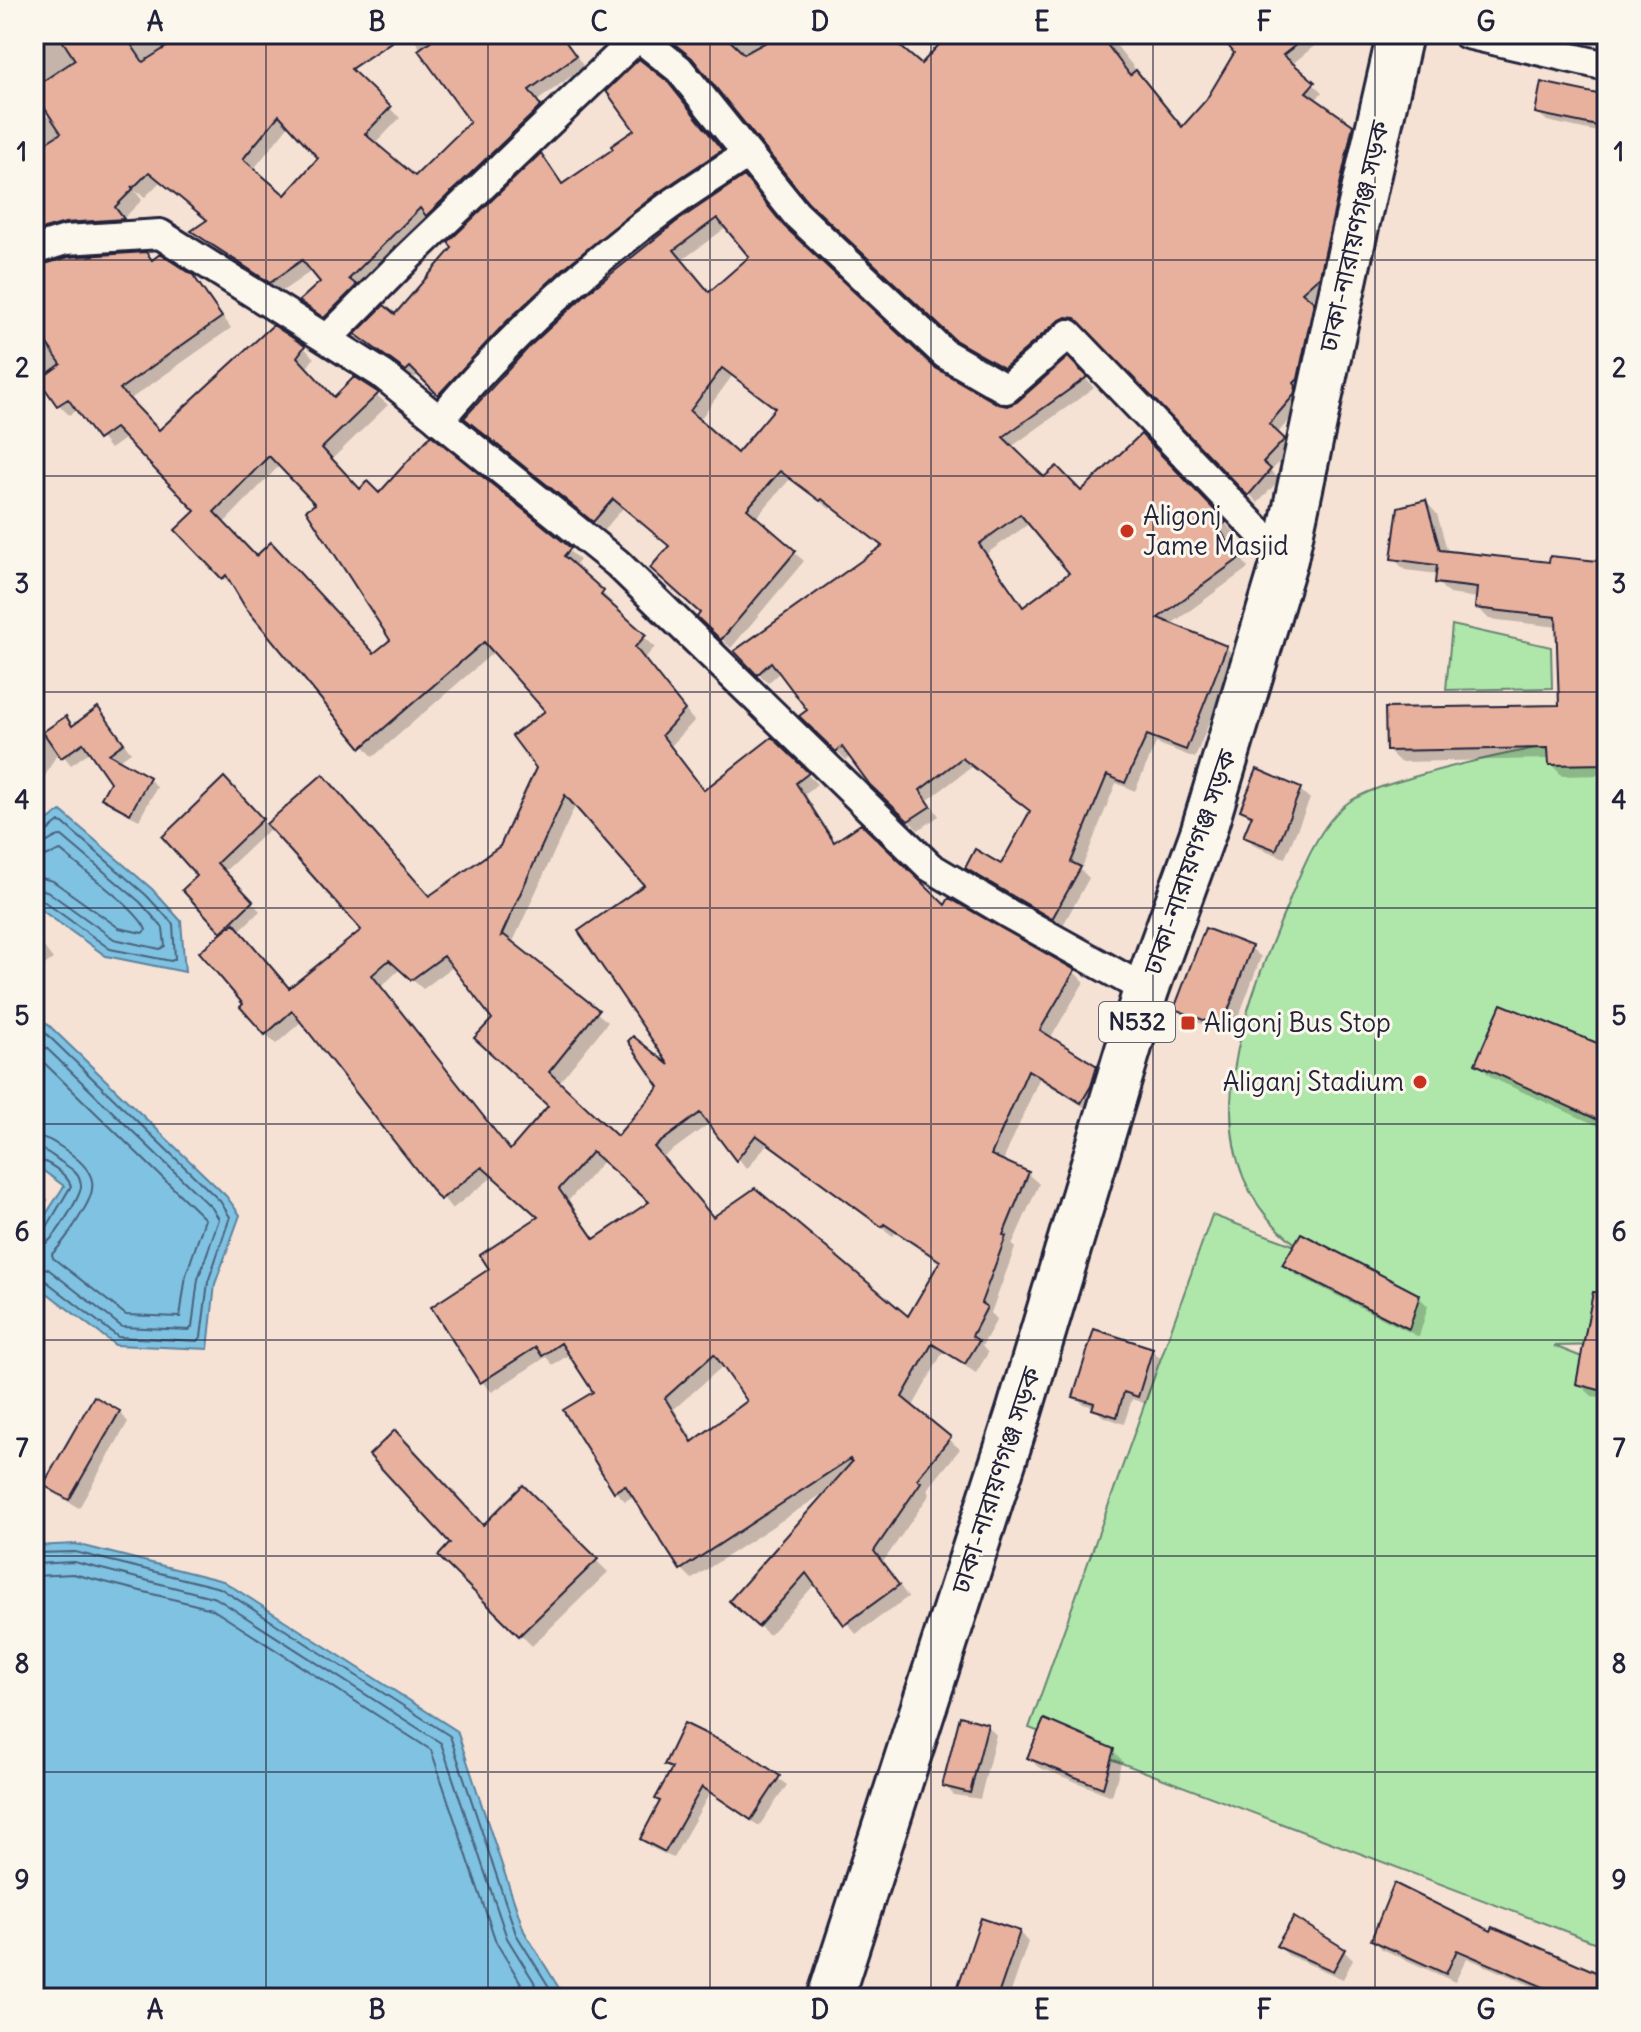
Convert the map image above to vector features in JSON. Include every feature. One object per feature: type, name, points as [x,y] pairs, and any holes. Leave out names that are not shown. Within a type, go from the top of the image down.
[{"type":"highway","name":"ঢাকা-নারায়ণগঞ্জ সড়ক","points":[[830,1998],[1019,1412],[1146,990],[1203,833],[1285,559],[1400,34]]},
{"type":"street","points":[[1467,34],[1607,66]]},
{"type":"street","points":[[327,339],[637,35],[679,69],[796,214],[945,354],[1006,389],[1069,334],[1285,559]]},
{"type":"street","points":[[439,420],[504,348],[572,282],[666,208],[747,154]]},
{"type":"street","points":[[34,250],[66,240],[160,234],[382,374],[617,563],[930,867],[1146,990]]},
{"type":"green space","points":[[1452,625],[1551,647],[1552,688],[1446,690]]},
{"type":"green space","points":[[1541,747],[1607,756],[1607,1345],[1554,1346],[1607,1367],[1607,1947],[1029,1728],[1212,1215],[1301,1248],[1265,1214],[1242,1175],[1232,1133],[1232,1088],[1239,1043],[1252,997],[1311,852],[1338,812],[1365,793],[1448,768]]},
{"type":"water","points":[[61,811],[152,889],[181,921],[185,972],[106,956],[34,905],[34,831]]},
{"type":"water","points":[[34,1011],[226,1196],[240,1215],[215,1284],[208,1349],[115,1345],[34,1283],[34,1233],[64,1186],[34,1164]]},
{"type":"water","points":[[76,1544],[223,1581],[457,1731],[524,1931],[565,1998],[34,1998],[34,1546]]},
{"type":"building","points":[[58,34],[124,34],[143,62],[187,34],[403,34],[351,69],[391,107],[365,134],[415,176],[470,122],[418,50],[440,34],[560,34],[576,56],[529,90],[541,106],[426,216],[420,208],[349,279],[357,285],[324,318],[299,301],[320,282],[302,260],[270,283],[191,231],[207,220],[149,172],[133,188],[131,186],[133,189],[115,207],[124,219],[65,223],[34,232],[34,150],[61,133],[34,92],[34,87],[75,60]],"holes":[[[279,115],[318,158],[285,195],[243,159]]]},
{"type":"building","points":[[672,34],[723,34],[744,54],[781,34],[886,34],[921,64],[949,34],[1099,34],[1130,75],[1136,70],[1182,127],[1206,100],[1234,53],[1219,34],[1310,34],[1283,55],[1315,82],[1306,92],[1353,125],[1320,276],[1302,292],[1314,302],[1298,379],[1294,383],[1294,395],[1269,424],[1285,439],[1263,462],[1271,469],[1248,496],[1075,318],[1066,317],[1058,321],[1004,368],[955,340],[808,202],[692,58],[667,38]]},
{"type":"building","points":[[639,59],[667,81],[722,150],[656,194],[564,268],[506,322],[438,395],[410,367],[406,371],[355,334],[384,305],[395,314],[452,248],[448,242],[541,153],[562,184],[613,149],[611,146],[634,130],[606,91]]},
{"type":"building","points":[[1541,82],[1607,96],[1607,128],[1535,113]]},
{"type":"building","points":[[744,176],[784,226],[934,367],[998,404],[1007,406],[1017,402],[1068,357],[1087,377],[1003,437],[1044,477],[1057,466],[1081,491],[1141,434],[1226,522],[1219,529],[1240,558],[1158,618],[1227,646],[1186,750],[1147,735],[1125,783],[1107,775],[1071,862],[1081,867],[1052,919],[965,868],[975,849],[1001,864],[1030,811],[962,758],[920,790],[931,806],[908,821],[870,785],[842,747],[836,752],[799,716],[807,710],[771,662],[757,675],[734,651],[882,546],[780,471],[747,509],[796,551],[721,640],[697,617],[700,613],[650,568],[669,546],[613,499],[593,522],[464,418],[530,346],[586,294],[676,222]],"holes":[[[717,218],[749,257],[709,292],[674,250]],[[722,368],[775,408],[737,453],[690,411]],[[1020,514],[1069,573],[1023,607],[979,544]]]},
{"type":"building","points":[[146,252],[152,260],[160,254],[193,275],[222,317],[120,389],[159,430],[273,325],[305,346],[297,357],[334,397],[354,377],[379,393],[322,448],[360,489],[367,481],[379,493],[431,435],[571,548],[564,556],[604,591],[601,595],[646,635],[635,647],[685,710],[662,735],[704,790],[772,737],[809,773],[796,783],[834,842],[861,824],[945,905],[949,898],[1075,970],[1040,1030],[1097,1066],[1091,1086],[1081,1103],[1028,1070],[991,1155],[1029,1172],[1003,1235],[1006,1236],[981,1303],[987,1307],[972,1336],[979,1341],[965,1364],[932,1344],[902,1397],[951,1437],[917,1479],[921,1482],[874,1551],[899,1585],[844,1625],[806,1573],[758,1627],[729,1601],[852,1462],[850,1459],[680,1570],[625,1485],[614,1492],[563,1410],[593,1392],[561,1343],[542,1356],[536,1347],[480,1383],[431,1307],[489,1269],[480,1255],[538,1217],[482,1167],[440,1200],[292,1011],[265,1035],[199,952],[234,923],[289,988],[361,930],[266,824],[323,774],[429,896],[500,846],[536,768],[512,736],[545,711],[484,642],[361,748],[245,607],[226,575],[222,579],[175,530],[195,511],[115,428],[98,440],[68,399],[57,406],[39,380],[61,364],[34,325],[34,267],[69,257]],"holes":[[[269,456],[315,504],[306,510],[390,640],[374,653],[271,542],[256,556],[214,512]],[[565,795],[644,885],[578,931],[669,1065],[633,1036],[628,1041],[659,1087],[617,1136],[549,1072],[599,1010],[504,935],[501,936]],[[444,956],[492,1019],[474,1038],[548,1106],[510,1150],[372,975],[389,960],[411,980]],[[700,1113],[736,1161],[756,1135],[882,1227],[884,1224],[940,1261],[908,1316],[755,1188],[713,1217],[654,1147]],[[592,1152],[649,1202],[594,1239],[559,1189]],[[714,1354],[747,1401],[692,1442],[665,1398]]]},
{"type":"building","points":[[1426,500],[1440,550],[1549,562],[1550,556],[1607,562],[1607,764],[1549,765],[1548,748],[1386,751],[1385,708],[1559,705],[1556,617],[1475,608],[1477,588],[1435,583],[1437,565],[1391,559],[1398,507]]},
{"type":"building","points":[[98,707],[124,743],[109,754],[150,777],[130,814],[101,798],[110,782],[83,743],[61,758],[43,732],[66,716],[72,726]]},
{"type":"building","points":[[1257,769],[1301,788],[1276,850],[1243,837],[1252,815],[1240,810]]},
{"type":"building","points":[[224,777],[263,819],[217,863],[253,901],[221,932],[182,890],[197,876],[162,837]]},
{"type":"building","points":[[1205,928],[1252,946],[1222,1027],[1174,1009]]},
{"type":"building","points":[[1501,1004],[1607,1047],[1607,1124],[1475,1064]]},
{"type":"building","points":[[1301,1233],[1420,1295],[1409,1329],[1282,1265]]},
{"type":"building","points":[[1593,1292],[1607,1293],[1607,1392],[1576,1384]]},
{"type":"building","points":[[1094,1329],[1153,1348],[1138,1397],[1124,1392],[1117,1417],[1092,1409],[1094,1403],[1073,1397]]},
{"type":"building","points":[[94,1396],[120,1411],[69,1500],[43,1485]]},
{"type":"building","points":[[395,1430],[483,1525],[523,1485],[598,1559],[519,1636],[438,1556],[450,1543],[369,1455]]},
{"type":"building","points":[[960,1716],[988,1724],[970,1793],[942,1786]]},
{"type":"building","points":[[1044,1719],[1114,1749],[1103,1788],[1027,1758]]},
{"type":"building","points":[[684,1723],[748,1754],[780,1776],[751,1820],[702,1787],[665,1852],[640,1839],[660,1801],[655,1799],[672,1768],[664,1765]]},
{"type":"building","points":[[1394,1883],[1491,1931],[1493,1927],[1607,1977],[1607,1998],[1569,1998],[1457,1950],[1446,1974],[1371,1940]]},
{"type":"building","points":[[1294,1917],[1345,1949],[1333,1971],[1276,1946]]},
{"type":"building","points":[[981,1918],[1020,1931],[997,1998],[954,1998]]},
{"type":"place","name":"Aligonj Jame Masjid","points":[[1127,531]]},
{"type":"place","name":"Aligonj Bus Stop","points":[[1188,1023]]},
{"type":"place","name":"Aliganj Stadium","points":[[1420,1082]]}]
